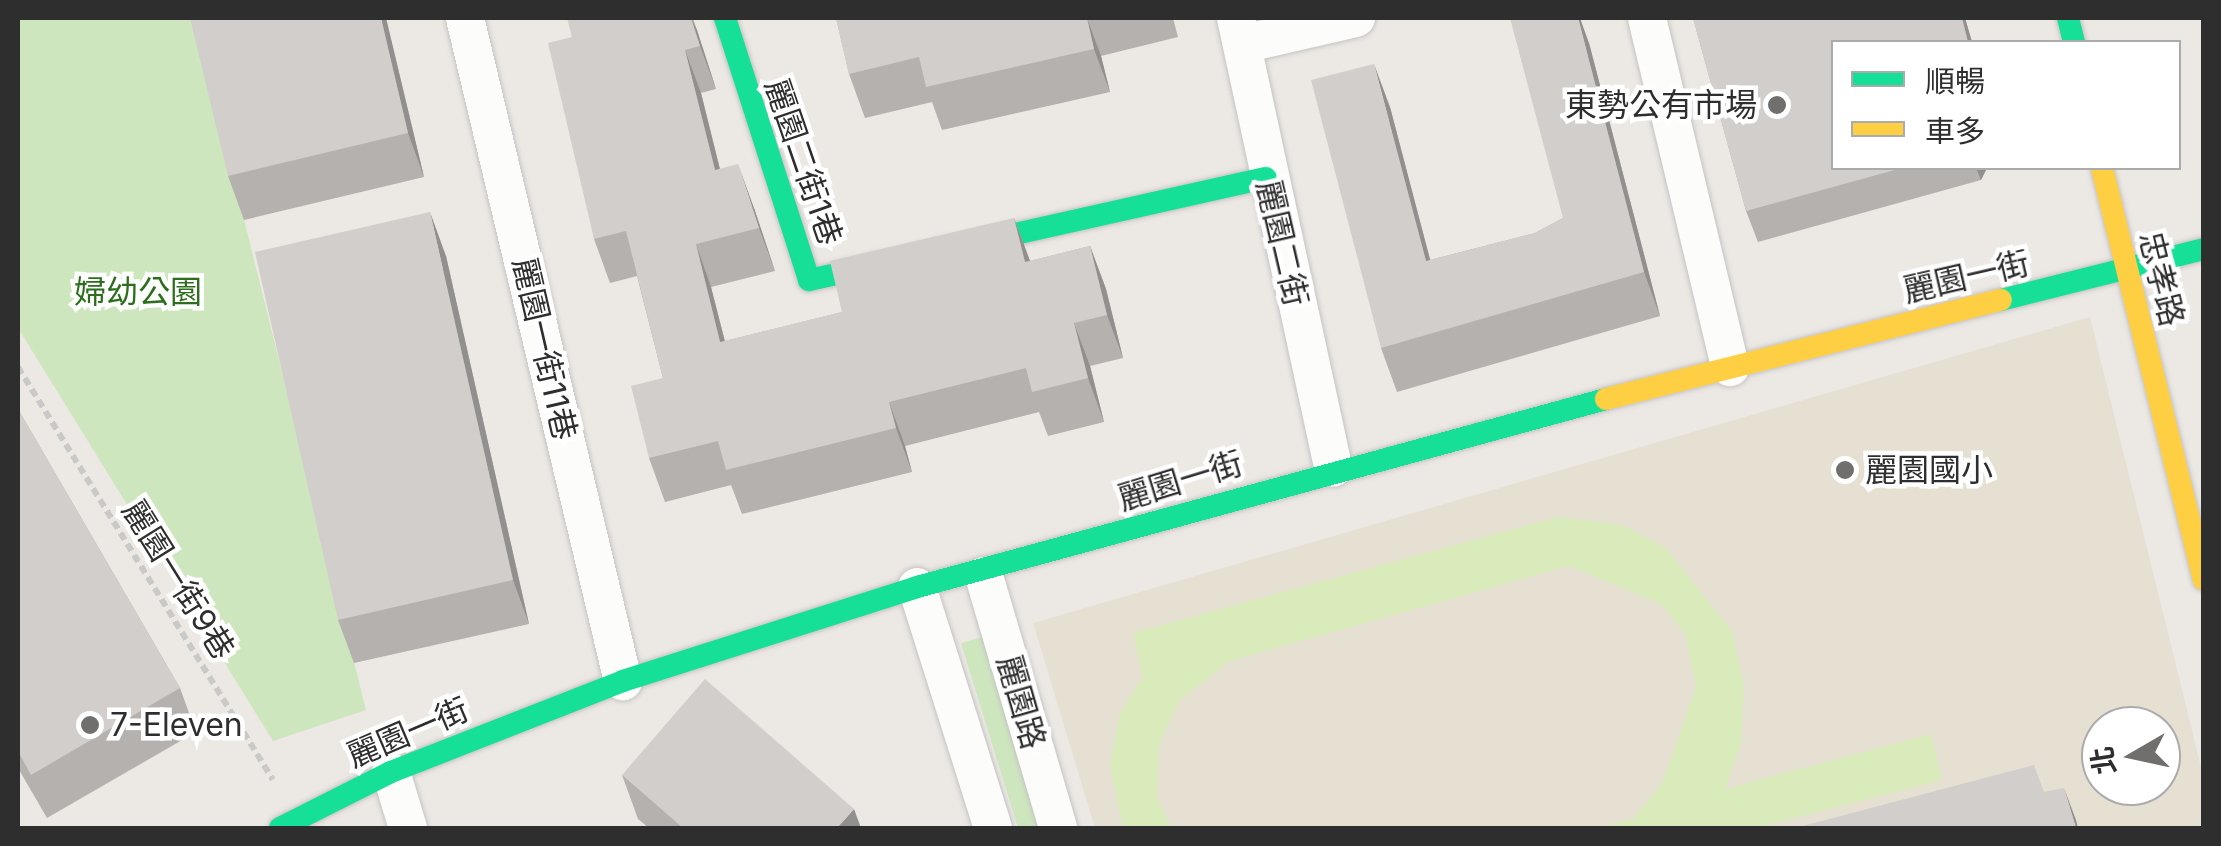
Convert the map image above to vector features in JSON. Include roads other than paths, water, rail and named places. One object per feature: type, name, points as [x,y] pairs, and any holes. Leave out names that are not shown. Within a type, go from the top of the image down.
[{"type":"street","name":"麗園一街11巷","points":[[466,18],[623,681]]},
{"type":"street","name":"麗園二街1巷","points":[[724,18],[809,280],[1266,178]]},
{"type":"street","points":[[1240,31],[1356,18]]},
{"type":"street","points":[[1647,18],[1730,366]]},
{"type":"street","name":"麗園二街","points":[[1240,31],[1266,178],[1333,468]]},
{"type":"street","name":"忠孝路","points":[[2102,170],[2204,580]]},
{"type":"street","name":"麗園一街","points":[[293,826],[391,772],[623,681],[917,587],[984,576],[1333,468],[1730,366],[2125,272],[2204,249]]},
{"type":"street","name":"麗園路","points":[[984,576],[1058,828]]},
{"type":"street","name":"麗園路","points":[[917,587],[993,828]]},
{"type":"street","points":[[391,772],[408,828]]},
{"type":"place","name":"東勢公有市場","points":[[1777,105]]},
{"type":"place","name":"麗園國小","points":[[1845,470]]},
{"type":"place","name":"7-Eleven","points":[[90,725]]},
{"type":"park label","name":"婦幼公園","points":[[138,292]]}]
